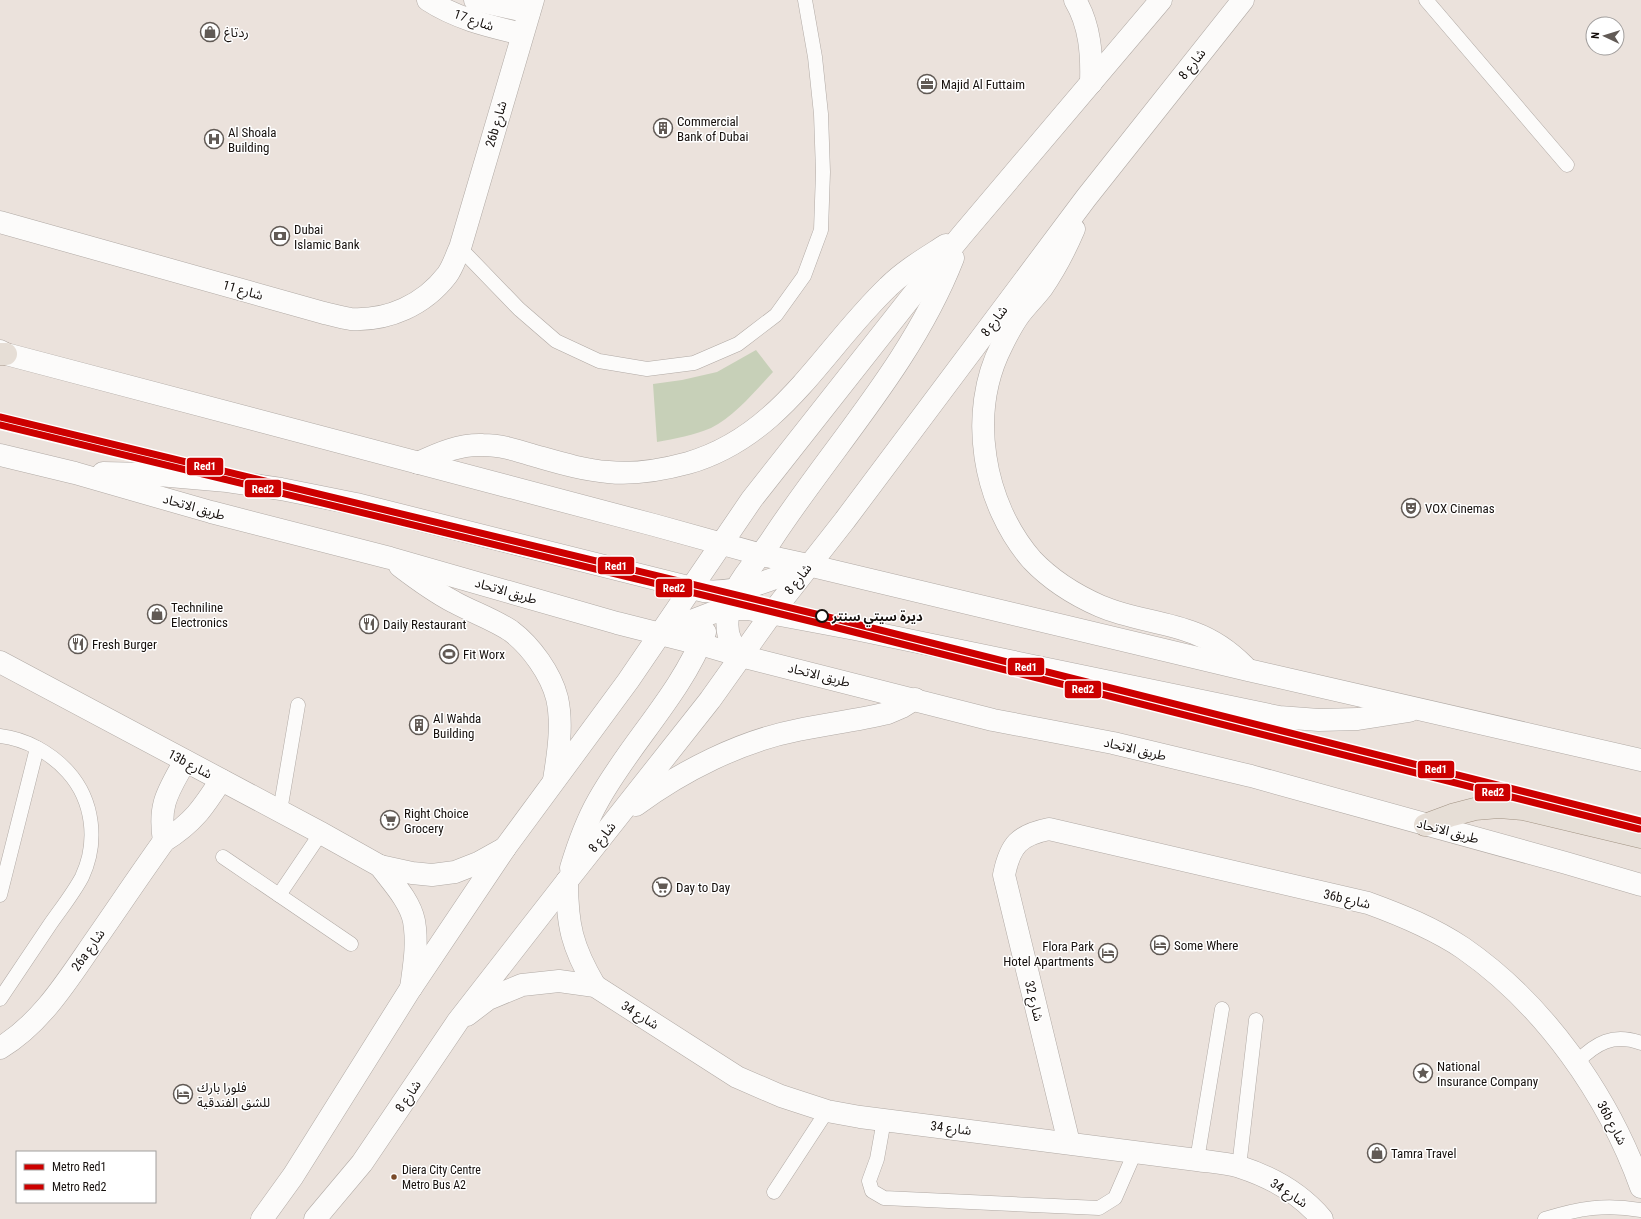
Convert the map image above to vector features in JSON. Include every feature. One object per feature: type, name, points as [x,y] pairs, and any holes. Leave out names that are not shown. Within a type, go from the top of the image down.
[{"type":"main road","name":"شارع 17","points":[[428,0],[469,21],[522,34]]},
{"type":"main road","name":"شارع 17","points":[[475,0],[531,6]]},
{"type":"main road","points":[[1074,0],[1080,9],[1088,33],[1092,58],[1091,83]]},
{"type":"main road","points":[[262,1219],[293,1176],[411,988],[505,848],[628,681],[752,500],[962,234],[1161,0]]},
{"type":"main road","name":"شارع 8","points":[[315,1219],[362,1163],[458,1021],[710,700],[772,613],[808,565],[845,520],[1086,198],[1242,2]]},
{"type":"main road","name":"26b شارع","points":[[460,248],[531,6]]},
{"type":"main road","points":[[1086,198],[1060,261],[1041,289],[1019,315],[1001,347],[988,382],[983,418],[985,454],[1000,509],[1020,545],[1033,561],[1064,586],[1086,600],[1109,610],[1194,633],[1214,642],[1232,655],[1248,670]]},
{"type":"main road","name":"شارع 11","points":[[0,222],[350,319],[377,318],[402,311],[427,296],[448,274],[460,248]]},
{"type":"main road","points":[[418,463],[437,454],[457,448],[483,444],[509,448],[568,465],[608,472],[649,472],[688,463],[726,447],[760,425],[791,398],[888,286],[916,264],[962,234]]},
{"type":"main road","points":[[567,881],[580,837],[598,800],[684,674],[724,601],[762,555],[794,506],[889,376],[914,338],[950,266],[962,234]]},
{"type":"main road","points":[[2,353],[654,525],[762,555],[1248,670],[1641,760]]},
{"type":"main road","name":"طريق الاتحاد","points":[[0,455],[75,473],[211,512],[390,558],[617,623],[660,633],[741,656],[993,720],[1114,743],[1251,776],[1566,863],[1641,886]]},
{"type":"main road","points":[[75,473],[148,474],[228,481],[281,489],[356,504],[692,589],[724,601],[772,613],[1279,717],[1319,720],[1358,719],[1421,709]]},
{"type":"main road","points":[[722,545],[724,601],[730,639],[741,656]]},
{"type":"main road","points":[[390,558],[420,582],[453,602],[488,618],[511,632],[530,650],[546,672],[557,698],[559,728],[558,750],[553,784]]},
{"type":"main road","points":[[660,633],[761,583],[808,565]]},
{"type":"main road","name":"13b شارع","points":[[0,662],[380,866],[412,873],[432,875],[455,872],[478,863],[505,848]]},
{"type":"main road","points":[[616,820],[654,792],[683,774],[719,756],[757,742],[797,730],[888,713],[902,708],[915,699]]},
{"type":"main road","points":[[164,841],[161,823],[163,805],[185,761]]},
{"type":"main road","name":"26a شارع","points":[[0,1048],[11,1041],[39,1016],[64,986],[164,841],[179,832],[193,820],[221,780]]},
{"type":"main road","points":[[1425,825],[1464,812],[1499,807],[1523,809],[1641,837]]},
{"type":"main road","name":"شارع 32","points":[[1066,832],[1049,829],[1032,832],[1017,842],[1008,857],[1004,875],[1069,1143]]},
{"type":"main road","name":"36b شارع","points":[[1066,832],[1368,903],[1417,922],[1463,948],[1504,982],[1542,1020],[1577,1062],[1606,1109],[1631,1159],[1641,1187]]},
{"type":"main road","name":"13b شارع","points":[[380,866],[406,902],[414,920],[416,949],[411,988]]},
{"type":"main road","name":"شارع 34","points":[[567,881],[567,909],[572,936],[581,962],[595,986]]},
{"type":"main road","name":"شارع 34","points":[[458,1021],[488,999],[522,985],[559,981],[595,986],[737,1076],[781,1096],[827,1111],[860,1117],[1069,1143],[1239,1167],[1278,1183],[1312,1208],[1322,1219]]},
{"type":"lane","points":[[460,248],[519,309],[556,341],[599,361],[646,369],[694,363],[738,344],[776,315],[804,276],[821,230],[823,172],[821,114],[815,57],[805,0]]},
{"type":"lane","points":[[1426,0],[1567,165]]},
{"type":"lane","points":[[280,811],[298,705]]},
{"type":"lane","points":[[0,736],[15,738],[37,748],[58,761],[76,780],[87,803],[92,828],[90,854],[81,878],[0,999]]},
{"type":"lane","points":[[0,895],[37,748]]},
{"type":"lane","points":[[279,895],[321,833]]},
{"type":"lane","points":[[223,857],[351,944]]},
{"type":"lane","points":[[1197,1160],[1222,1009]]},
{"type":"lane","points":[[1239,1167],[1256,1020]]},
{"type":"lane","points":[[1577,1062],[1591,1048],[1610,1040],[1631,1039],[1641,1043]]},
{"type":"lane","points":[[774,1192],[827,1111]]},
{"type":"lane","points":[[884,1120],[877,1159],[870,1182],[872,1191],[884,1198],[1099,1208],[1115,1198],[1135,1152]]},
{"type":"lane","points":[[1545,1219],[1578,1209],[1625,1207],[1641,1210]]},
{"type":"green space","points":[[756,350],[773,372],[736,410],[720,423],[711,428],[698,433],[657,442],[653,384],[682,380],[717,372]]},
{"type":"metro line","name":"Red1","points":[[0,417],[820,615],[1641,821]]},
{"type":"metro line","name":"Red2","points":[[0,425],[818,623],[1639,829]]},
{"type":"place","name":"ردتاغ","points":[[210,32]]},
{"type":"place","name":"Majid Al Futtaim","points":[[927,84]]},
{"type":"place","name":"Commercial Bank of Dubai","points":[[663,128]]},
{"type":"place","name":"Al Shoala Building","points":[[214,139]]},
{"type":"place","name":"Dubai Islamic Bank","points":[[280,236]]},
{"type":"place","name":"VOX Cinemas","points":[[1411,508]]},
{"type":"place","name":"Techniline Electronics","points":[[157,614]]},
{"type":"place","name":"ديرة سيتي سنتر","points":[[822,616]]},
{"type":"place","name":"Daily Restaurant","points":[[369,624]]},
{"type":"place","name":"Fresh Burger","points":[[78,644]]},
{"type":"place","name":"Fit Worx","points":[[449,654]]},
{"type":"place","name":"Al Wahda Building","points":[[419,725]]},
{"type":"place","name":"Right Choice Grocery","points":[[390,820]]},
{"type":"place","name":"Day to Day","points":[[662,887]]},
{"type":"place","name":"Some Where","points":[[1160,945]]},
{"type":"place","name":"Flora Park Hotel Apartments","points":[[1108,953]]},
{"type":"place","name":"National Insurance Company","points":[[1423,1073]]},
{"type":"place","name":"فلورا بارك للشق الفندقية","points":[[183,1094]]},
{"type":"place","name":"Tamra Travel","points":[[1377,1153]]},
{"type":"place","name":"Diera City Centre Metro Bus A2","points":[[394,1177]]}]
